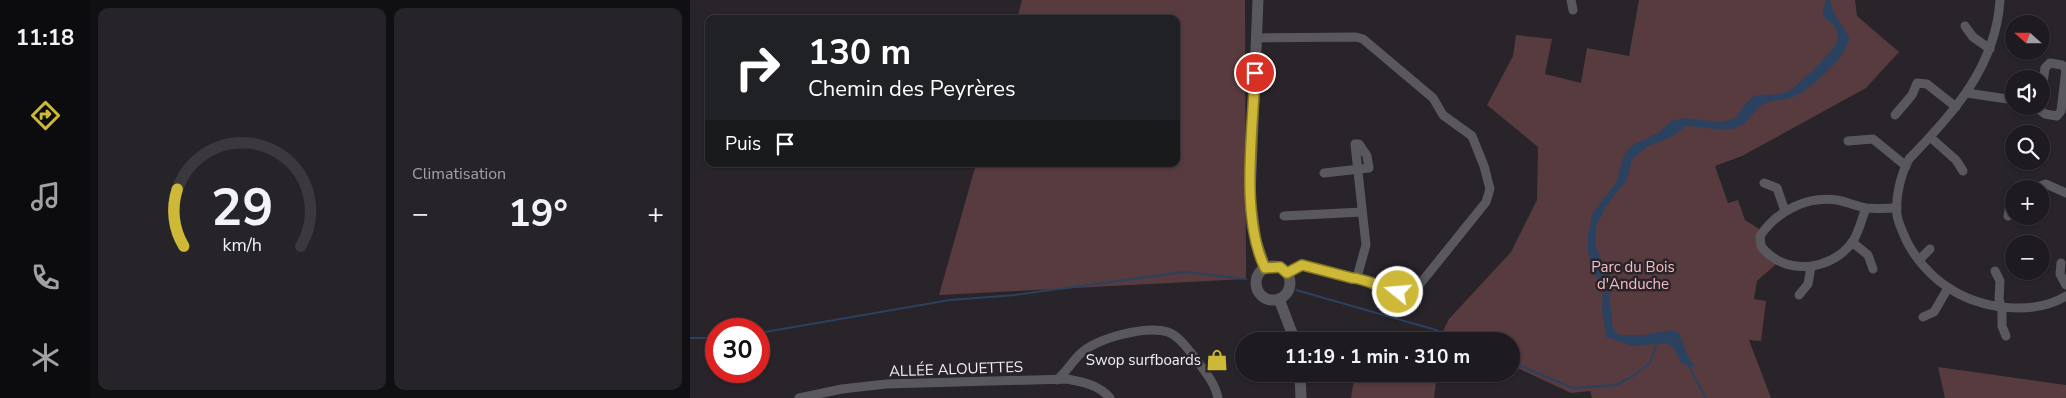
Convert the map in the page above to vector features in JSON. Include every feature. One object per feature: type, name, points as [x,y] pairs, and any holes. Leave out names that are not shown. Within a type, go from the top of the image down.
[{"type":"street","points":[[1258,0],[1250,197],[1256,241],[1265,268]]},
{"type":"street","points":[[1571,0],[1573,10]]},
{"type":"street","points":[[2000,0],[1995,33],[1983,65],[1967,93],[1906,166],[1897,208],[1899,224],[1911,250],[1933,276],[1948,288],[1977,300],[2000,306],[2030,308],[2065,300]]},
{"type":"street","points":[[1965,26],[1973,37],[1990,49]]},
{"type":"street","points":[[1256,38],[1356,37],[1363,39],[1433,98],[1443,115],[1475,140],[1490,189],[1488,198],[1416,289],[1406,293],[1398,292],[1365,282],[1356,277],[1352,278],[1302,265],[1287,273]]},
{"type":"street","points":[[2045,70],[2050,63],[2062,65],[2066,69],[2061,111],[2057,116],[2050,115]]},
{"type":"street","points":[[1895,115],[1912,95],[1918,83],[1928,84],[1956,107]]},
{"type":"street","points":[[1967,93],[2005,99]]},
{"type":"street","points":[[1930,137],[1956,160],[1963,171]]},
{"type":"street","points":[[1848,141],[1873,139],[1906,166]]},
{"type":"street","points":[[1324,173],[1357,169],[1366,245],[1356,277]]},
{"type":"street","points":[[1764,183],[1776,188],[1785,211]]},
{"type":"street","points":[[2050,186],[2061,193],[2066,193]]},
{"type":"street","points":[[1866,208],[1852,242],[1825,263],[1811,267],[1785,263],[1768,254],[1761,246],[1760,241],[1763,232],[1785,211],[1804,203],[1828,200],[1842,201],[1866,208],[1897,208]]},
{"type":"street","points":[[1284,216],[1362,212]]},
{"type":"street","points":[[1852,242],[1868,255],[1873,269]]},
{"type":"street","points":[[1919,260],[1930,249]]},
{"type":"street","points":[[2060,263],[2060,274],[2066,285]]},
{"type":"street","points":[[1280,267],[1287,273],[1290,282],[1288,292],[1279,299],[1268,299],[1262,296],[1257,286],[1257,276],[1265,268],[1280,267]]},
{"type":"street","points":[[1799,295],[1808,284],[1811,267]]},
{"type":"street","points":[[1995,271],[2000,281],[2002,326],[2006,336]]},
{"type":"street","points":[[1923,317],[1934,312],[1948,288]]},
{"type":"street","points":[[1279,299],[1292,332]]},
{"type":"street","points":[[1057,380],[1080,354],[1094,345],[1130,333],[1169,332],[1186,347],[1209,376],[1218,398]]},
{"type":"street","name":"ALLÉE ALOUETTES","points":[[803,398],[886,384],[1068,379],[1087,383],[1110,398]]},
{"type":"street","points":[[1300,382],[1301,398]]},
{"type":"green space","points":[[1022,0],[1245,0],[1246,279],[939,295],[975,167],[1180,167],[1180,15],[1018,15]]},
{"type":"green space","name":"Parc du Bois d'Anduche","points":[[1639,0],[1855,0],[1857,16],[1899,52],[1866,88],[1742,156],[1715,166],[1728,203],[1738,200],[1745,220],[1761,230],[1760,241],[1777,259],[1775,265],[1757,281],[1754,299],[1766,301],[1761,341],[1749,340],[1771,398],[1592,398],[1590,391],[1571,393],[1520,369],[1520,332],[1442,332],[1449,319],[1511,252],[1537,200],[1538,147],[1487,105],[1513,56],[1516,35],[1552,39],[1545,74],[1581,83],[1587,48],[1629,56]]},
{"type":"green space","points":[[1938,367],[2066,385],[2066,398],[1945,398]]},
{"type":"green space","points":[[1354,382],[1436,382],[1434,398],[1351,398]]},
{"type":"water","points":[[1825,0],[1830,0],[1834,13],[1849,37],[1843,53],[1827,72],[1800,93],[1789,98],[1764,104],[1740,126],[1723,129],[1686,126],[1672,137],[1648,146],[1632,159],[1627,180],[1606,206],[1596,227],[1595,244],[1607,276],[1613,329],[1619,335],[1643,335],[1672,330],[1679,333],[1688,357],[1696,368],[1681,363],[1674,348],[1667,343],[1633,346],[1606,337],[1602,309],[1603,292],[1588,253],[1588,234],[1593,212],[1616,183],[1624,155],[1633,145],[1658,133],[1670,122],[1683,118],[1721,122],[1734,119],[1746,103],[1755,96],[1781,94],[1789,91],[1832,50],[1838,38],[1837,31],[1833,25],[1823,16]]},
{"type":"waterway","points":[[770,331],[950,300],[1015,295],[1184,272],[1246,279]]},
{"type":"waterway","points":[[1296,290],[1441,332]]},
{"type":"waterway","points":[[690,338],[705,338]]},
{"type":"waterway","points":[[1520,366],[1573,388],[1616,385],[1633,376],[1650,363],[1657,343]]},
{"type":"waterway","points":[[1688,365],[1706,398]]},
{"type":"place","name":"Swop surfboards","points":[[1217,360]]},
{"type":"route","points":[[1255,73],[1250,197],[1253,228],[1265,268],[1270,266],[1280,267],[1287,273],[1302,265],[1312,266],[1352,278],[1356,277],[1365,282],[1398,292]]}]
